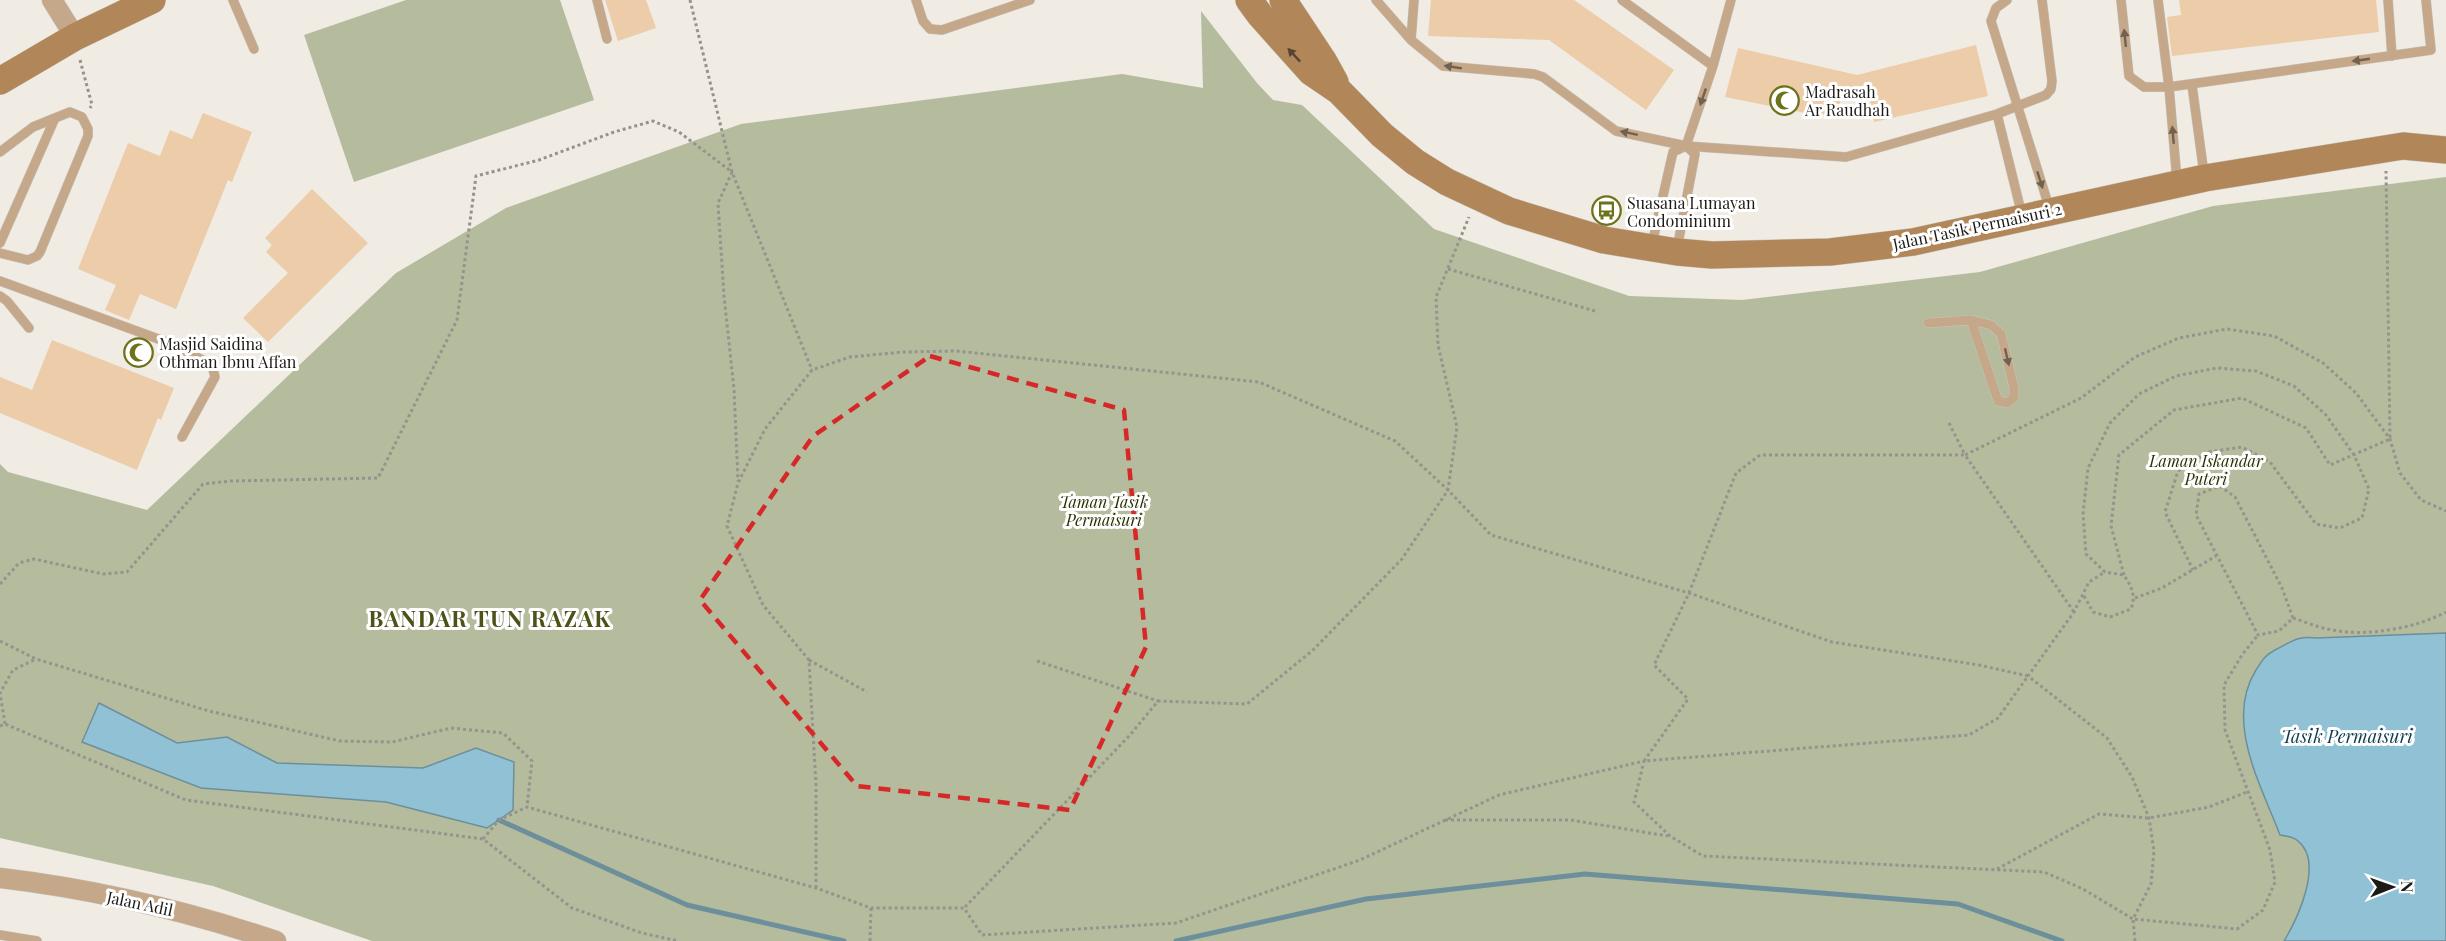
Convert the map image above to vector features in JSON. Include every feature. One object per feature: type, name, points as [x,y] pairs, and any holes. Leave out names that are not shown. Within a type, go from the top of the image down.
[{"type":"street","points":[[52,0],[75,38]]},
{"type":"street","points":[[0,81],[75,38],[152,0]]},
{"type":"street","name":"Jalan Tasik Permaisuri 2","points":[[1249,0],[1311,72],[1339,91],[1382,135],[1415,162],[1447,182],[1509,211],[1604,240],[1664,250],[1712,255],[1830,252],[1913,242],[2205,177],[2394,147],[2446,129]]},
{"type":"street","name":"Jalan Tasik Permaisuri 2","points":[[1283,0],[1324,62],[1339,91]]},
{"type":"street","name":"Jalan Tasik Permaisuri 2","points":[[2394,147],[2446,150]]},
{"type":"street","name":"Jalan Adil","points":[[0,878],[48,883],[198,916],[275,941]]},
{"type":"lane","points":[[233,0],[254,49]]},
{"type":"lane","points":[[597,0],[607,39]]},
{"type":"lane","points":[[916,0],[923,21],[930,29],[942,30],[1030,0]]},
{"type":"lane","points":[[1411,40],[1414,0]]},
{"type":"lane","points":[[1622,0],[1713,66]]},
{"type":"lane","points":[[1664,250],[1673,152],[1686,146],[1713,66],[1731,0]]},
{"type":"lane","points":[[2007,0],[1996,8],[1991,21],[2050,211]]},
{"type":"lane","points":[[1379,2],[1411,40],[1443,66],[1534,74],[1543,77],[1616,131],[1686,146],[1846,157],[1997,114],[2046,95],[2051,89],[2052,81],[2042,0]]},
{"type":"lane","points":[[2121,0],[2129,76],[2144,87],[2192,85],[2431,50],[2426,0]]},
{"type":"lane","points":[[2158,0],[2169,87],[2177,183]]},
{"type":"lane","points":[[2388,0],[2392,56]]},
{"type":"lane","points":[[2192,85],[2205,177]]},
{"type":"lane","points":[[0,153],[33,127],[69,112],[76,114],[86,122],[88,136],[37,256],[28,260],[0,252]]},
{"type":"lane","points":[[1997,114],[2022,217]]},
{"type":"lane","points":[[0,243],[55,118]]},
{"type":"lane","points":[[1664,250],[1695,154],[1686,146]]},
{"type":"lane","points":[[0,280],[172,344],[212,365],[215,377],[182,437]]},
{"type":"lane","points":[[0,296],[7,301],[29,328]]},
{"type":"lane","points":[[1928,323],[1971,320],[1991,325],[2001,334],[2014,388],[2014,398],[2007,403],[1998,401],[1971,320]]},
{"type":"lane","points":[[0,935],[37,941]]},
{"type":"path","points":[[690,0],[732,172],[812,370]]},
{"type":"path","points":[[75,38],[92,105],[86,122]]},
{"type":"path","points":[[0,584],[19,564],[34,559],[103,574],[127,572],[203,484],[231,481],[378,478],[457,320],[476,176],[539,160],[614,132],[653,121],[679,132],[732,172]]},
{"type":"path","points":[[2394,147],[2390,439],[2400,473],[2421,500],[2446,511]]},
{"type":"path","points":[[732,172],[718,203],[724,296],[734,389],[738,483]]},
{"type":"path","points":[[1037,660],[1158,701],[1247,704],[1312,650],[1402,559],[1448,490],[1457,427],[1438,345],[1436,297],[1478,196]]},
{"type":"path","points":[[1448,269],[1595,311]]},
{"type":"path","points":[[2293,618],[2279,631],[2258,635],[2242,655],[2224,685],[2224,730],[2270,850],[2275,882],[2263,910],[2237,928],[2133,919],[2083,889],[2044,872],[1703,856],[1670,836],[1634,802],[1644,760],[1688,699],[1654,665],[1689,593],[1736,473],[1760,455],[1965,455],[2081,398],[2135,357],[2179,339],[2227,329],[2274,336],[2323,363],[2356,393],[2390,439]]},
{"type":"path","points":[[867,692],[809,660],[763,605],[727,526],[738,483],[765,429],[812,370],[850,357],[903,352],[956,351],[1259,382],[1395,441],[1448,490],[1491,535],[1689,593],[1832,642],[1979,664],[2028,676],[2107,738],[2132,777],[2149,818],[2154,851],[2151,884],[2133,919],[2135,941]]},
{"type":"path","points":[[2124,575],[2105,572],[2086,554],[2083,514],[2088,468],[2110,423],[2139,394],[2176,376],[2217,368],[2246,370],[2256,371],[2294,386],[2326,415],[2354,455],[2369,489],[2362,518],[2340,528],[2316,524],[2270,462],[2242,447],[2208,452],[2178,471],[2165,512],[2193,570]]},
{"type":"path","points":[[2084,596],[2093,612],[2110,617],[2131,609],[2135,598],[2124,575],[2111,526],[2120,455],[2174,410],[2242,398],[2306,428],[2330,465],[2390,439]]},
{"type":"path","points":[[1948,423],[1965,455],[2074,612]]},
{"type":"path","points":[[2258,635],[2196,514],[2199,494],[2220,486],[2235,497],[2282,588],[2293,618]]},
{"type":"path","points":[[2135,598],[2162,588],[2216,556]]},
{"type":"path","points":[[982,935],[1176,923],[1360,860],[1499,795],[1644,760],[1969,735],[1998,718],[2074,612],[2089,582],[2105,572]]},
{"type":"path","points":[[2293,618],[2334,631],[2375,632],[2427,622],[2446,612]]},
{"type":"path","points":[[0,641],[36,659],[209,711],[340,741],[392,742],[451,728],[503,733],[532,761],[527,807]]},
{"type":"path","points":[[5,724],[0,693],[13,670],[36,659]]},
{"type":"path","points":[[809,660],[816,786],[816,888]]},
{"type":"path","points":[[483,839],[499,820],[527,807],[816,888],[871,908],[964,908],[1130,735],[1158,701]]},
{"type":"path","points":[[0,726],[5,724],[186,800],[483,839],[572,908],[642,933],[678,941]]},
{"type":"path","points":[[1996,870],[2099,814],[2149,818],[2209,807],[2247,792]]},
{"type":"path","points":[[1444,820],[1571,820],[1670,836]]},
{"type":"path","points":[[870,941],[871,908]]},
{"type":"path","points":[[964,908],[982,935],[983,941]]},
{"type":"highlighted area","points":[[930,356],[1124,410],[1146,647],[1070,810],[857,786],[700,600],[813,436]]},
{"type":"green space","points":[[406,0],[560,0],[594,100],[354,182],[304,35]]},
{"type":"green space","name":"Taman Tasik Permaisuri","points":[[1201,11],[1273,100],[1302,105],[1434,229],[1629,296],[1742,300],[1980,272],[2213,206],[2446,177],[2446,941],[372,941],[213,886],[0,838],[0,464],[8,472],[147,510],[396,273],[506,208],[741,124],[1122,74],[1203,88]]},
{"type":"water","name":"Tasik Permaisuri","points":[[2446,633],[2446,941],[2284,941],[2296,919],[2306,890],[2309,862],[2305,850],[2298,841],[2280,835],[2249,753],[2244,710],[2247,690],[2256,670],[2269,654],[2304,638]]},
{"type":"water","points":[[99,703],[177,743],[227,737],[277,763],[423,768],[476,748],[514,762],[513,810],[487,828],[386,802],[201,788],[82,742]]},
{"type":"building","points":[[605,0],[646,0],[656,28],[618,41]]},
{"type":"building","points":[[1431,0],[1574,0],[1674,70],[1646,110],[1549,40],[1428,36]]},
{"type":"building","points":[[2179,0],[2376,0],[2379,32],[2172,56],[2167,17],[2181,15]]},
{"type":"building","points":[[1976,45],[1988,96],[1874,122],[1869,94],[1857,99],[1842,94],[1836,119],[1725,97],[1738,48],[1857,75]]},
{"type":"building","points":[[203,113],[252,132],[232,182],[228,180],[176,309],[140,294],[129,320],[105,310],[116,285],[78,269],[128,143],[160,156],[170,130],[192,139]]},
{"type":"building","points":[[312,189],[368,243],[268,342],[243,318],[288,273],[266,252],[272,245],[265,238]]},
{"type":"building","points":[[52,340],[174,388],[161,420],[158,418],[137,470],[0,413],[0,377],[32,390]]},
{"type":"waterway","points":[[499,820],[687,905],[844,941]]},
{"type":"waterway","points":[[1176,941],[1366,899],[1585,874],[1958,904],[2062,941]]},
{"type":"place","name":"Madrasah Ar Raudhah","points":[[1784,100]]},
{"type":"place","name":"Suasana Lumayan Condominium","points":[[1606,211]]},
{"type":"place","name":"Masjid Saidina Othman Ibnu Affan","points":[[138,352]]},
{"type":"district","name":"BANDAR TUN RAZAK","points":[[490,618]]},
{"type":"park label","name":"Laman Iskandar Puteri","points":[[2206,469]]}]
